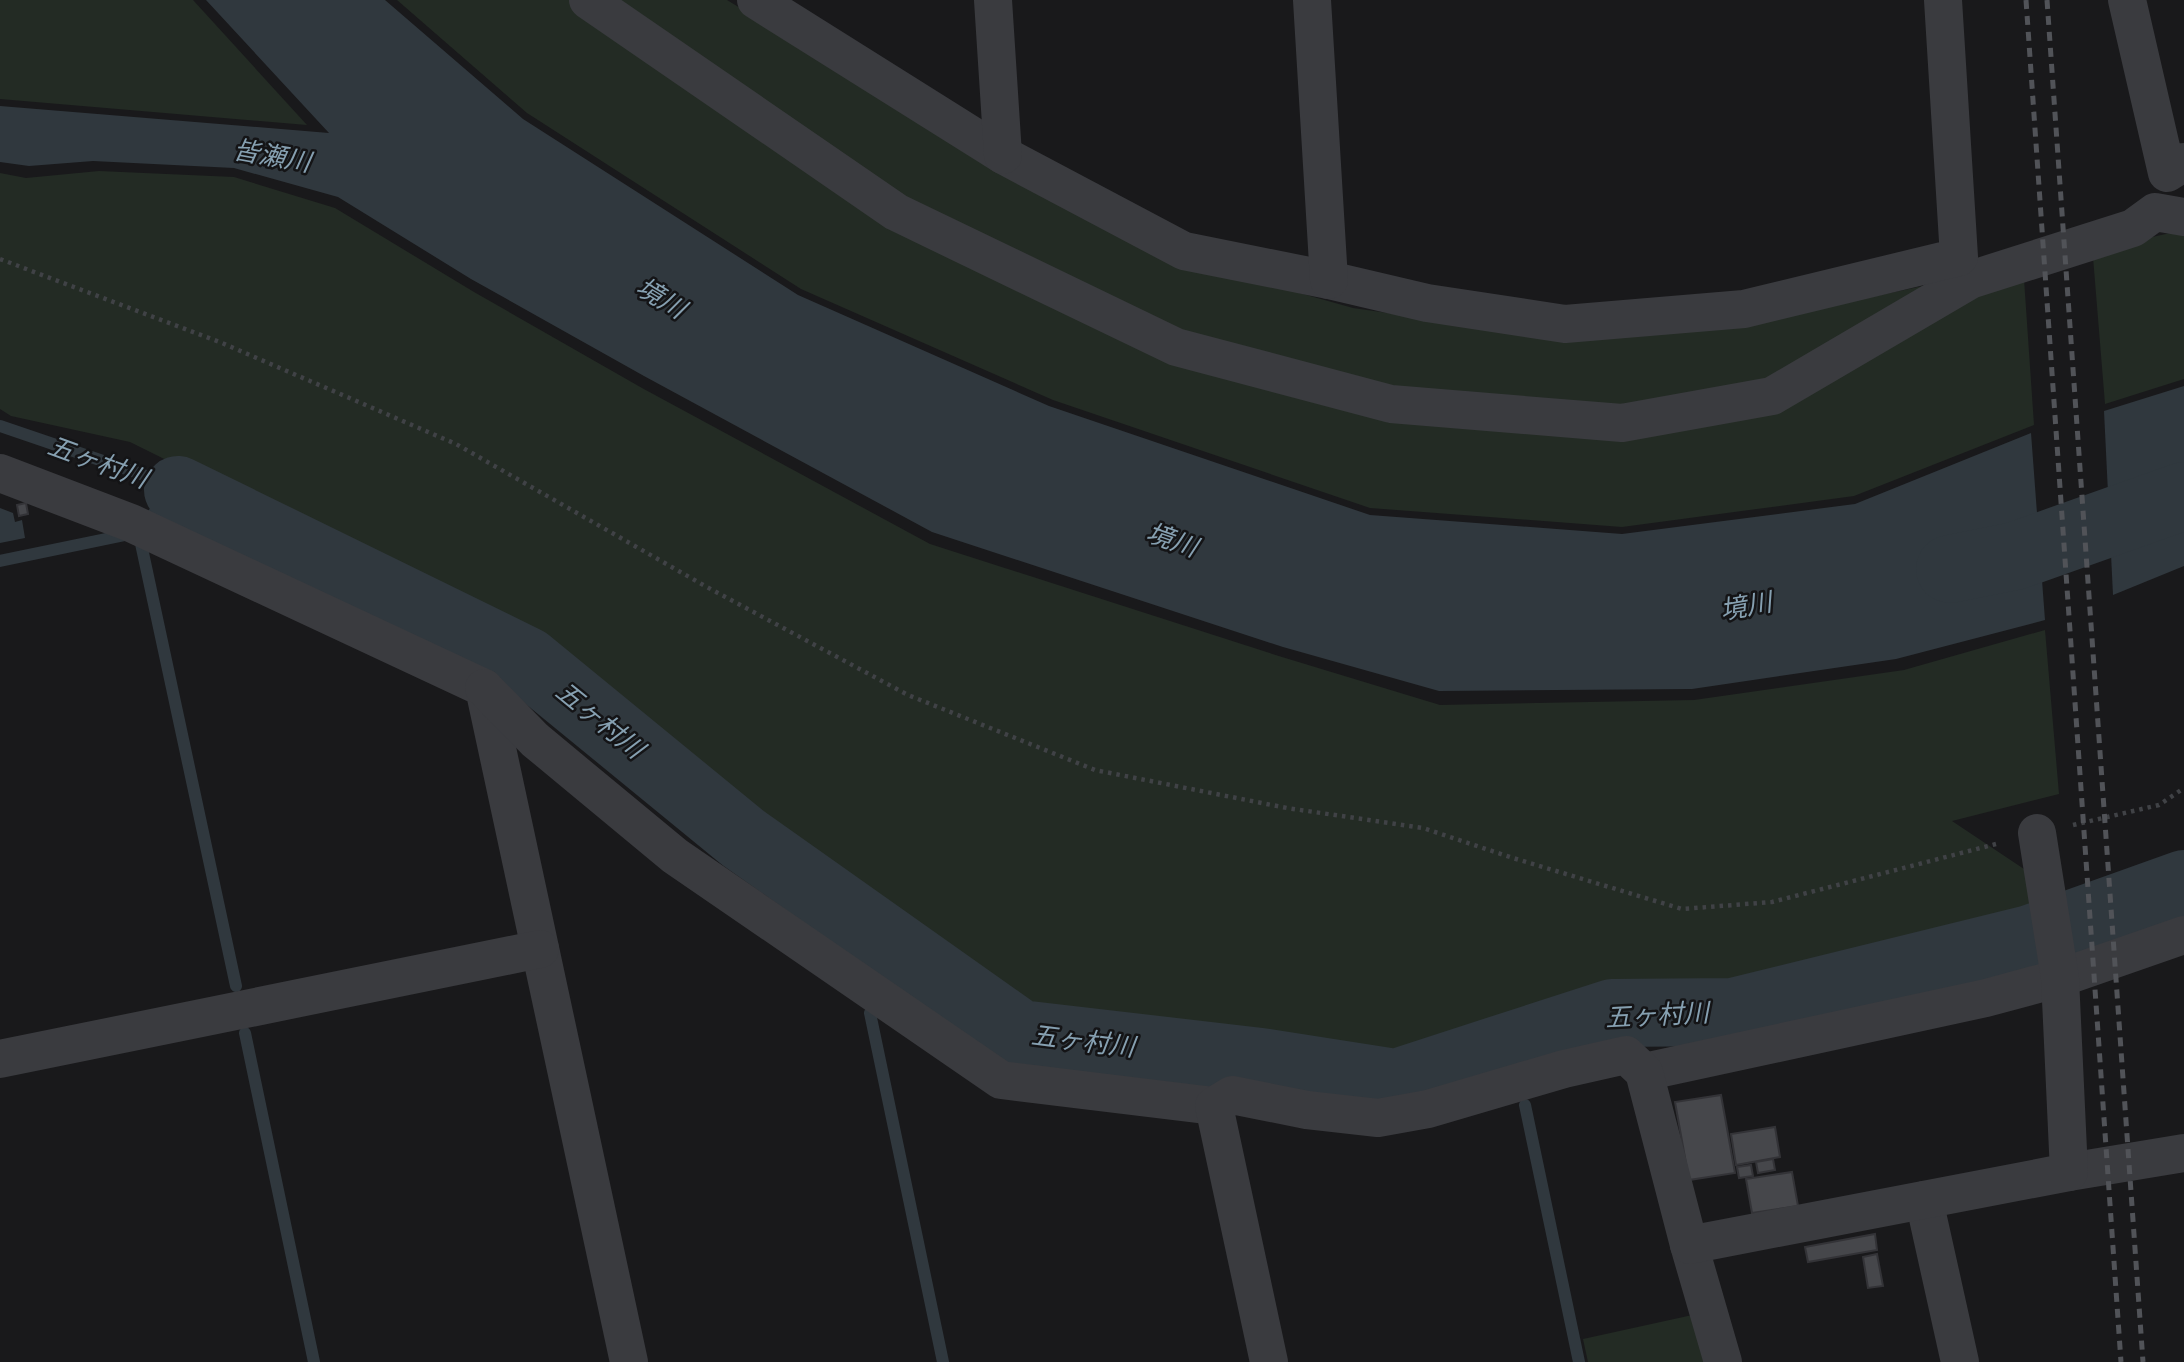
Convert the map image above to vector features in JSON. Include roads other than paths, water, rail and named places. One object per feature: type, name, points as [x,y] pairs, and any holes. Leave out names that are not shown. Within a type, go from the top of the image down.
[{"type":"street","points":[[588,0],[896,212],[1176,347],[1391,404],[1622,423],[1772,396],[1964,269]]},
{"type":"street","points":[[756,0],[1003,155],[1184,251],[1427,303],[1565,324],[1744,309],[1964,269],[2133,228],[2169,215],[2175,168],[2127,0]]},
{"type":"street","points":[[993,0],[1003,155]]},
{"type":"street","points":[[1312,0],[1329,280]]},
{"type":"street","points":[[1943,0],[1964,269]]},
{"type":"street","points":[[0,473],[142,528],[484,688],[535,740],[675,856],[1001,1080],[1214,1106],[1232,1095],[1307,1110],[1378,1118],[1428,1110],[1564,1069],[1626,1055],[1644,1072],[1723,1362]]},
{"type":"street","points":[[484,688],[629,1362]]},
{"type":"street","points":[[2037,833],[2060,975],[2070,1172]]},
{"type":"street","points":[[1644,1072],[1986,998],[2184,935]]},
{"type":"street","points":[[0,1059],[540,949]]},
{"type":"street","points":[[1214,1106],[1269,1362]]},
{"type":"street","points":[[1689,1245],[2070,1172],[2184,1153]]},
{"type":"street","points":[[1924,1200],[1960,1362]]},
{"type":"water","name":"皆瀬川","points":[[206,0],[385,0],[523,119],[798,295],[1049,406],[1370,515],[1622,534],[1855,504],[2031,433],[2045,620],[1896,659],[1692,689],[1439,691],[1283,647],[932,532],[471,279],[338,197],[234,168],[93,161],[29,166],[0,162],[0,106],[329,133]]},
{"type":"water","points":[[2184,386],[2184,566],[2113,595],[2104,411]]},
{"type":"water","points":[[0,508],[13,513],[15,522],[22,520],[25,538],[0,543]]},
{"type":"waterway","name":"五ヶ村川","points":[[0,426],[141,474],[178,490],[144,523]]},
{"type":"waterway","name":"五ヶ村川","points":[[178,490],[527,661],[743,838],[1020,1034],[1261,1062],[1396,1083],[1612,1013],[1733,1012],[2030,939],[2184,884]]},
{"type":"waterway","name":"境川","points":[[1950,569],[2015,556],[2184,496]]},
{"type":"waterway","points":[[0,561],[130,534]]},
{"type":"waterway","points":[[136,536],[140,539],[236,986]]},
{"type":"waterway","points":[[892,979],[912,957]]},
{"type":"waterway","points":[[870,1013],[943,1362]]},
{"type":"waterway","points":[[245,1033],[314,1362]]},
{"type":"waterway","points":[[1513,1045],[1517,1066]]},
{"type":"waterway","points":[[1525,1105],[1579,1362]]},
{"type":"railway","points":[[2026,0],[2121,1362]]},
{"type":"railway","points":[[2047,0],[2143,1362]]}]
